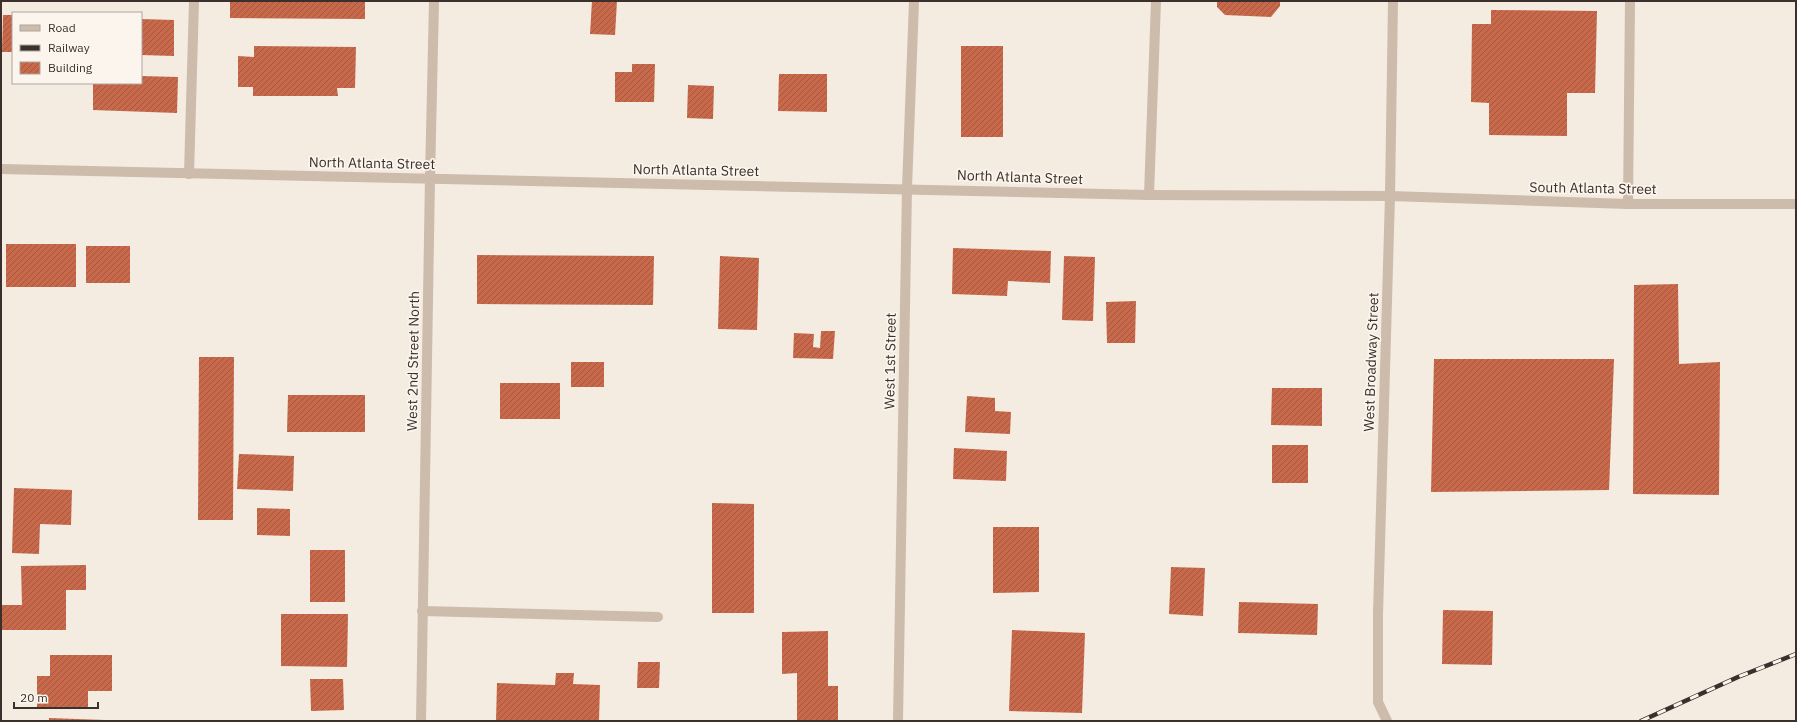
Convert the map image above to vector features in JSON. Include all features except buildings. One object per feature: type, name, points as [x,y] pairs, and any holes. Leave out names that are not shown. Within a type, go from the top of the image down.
[{"type":"street","points":[[189,174],[194,1]]},
{"type":"street","name":"West 2nd Street North","points":[[421,721],[434,1]]},
{"type":"street","name":"West 1st Street","points":[[898,721],[907,188],[914,1]]},
{"type":"street","points":[[1149,195],[1156,1]]},
{"type":"street","name":"West Broadway Street","points":[[1387,721],[1378,702],[1378,614],[1394,1]]},
{"type":"street","points":[[1628,204],[1630,1]]},
{"type":"street","name":"North Atlanta Street","points":[[1,169],[907,188],[1149,195],[1390,196]]},
{"type":"street","name":"South Atlanta Street","points":[[1390,196],[1628,204],[1796,204]]},
{"type":"street","points":[[422,611],[658,617]]},
{"type":"railway","points":[[1641,721],[1738,677],[1796,654]]}]
